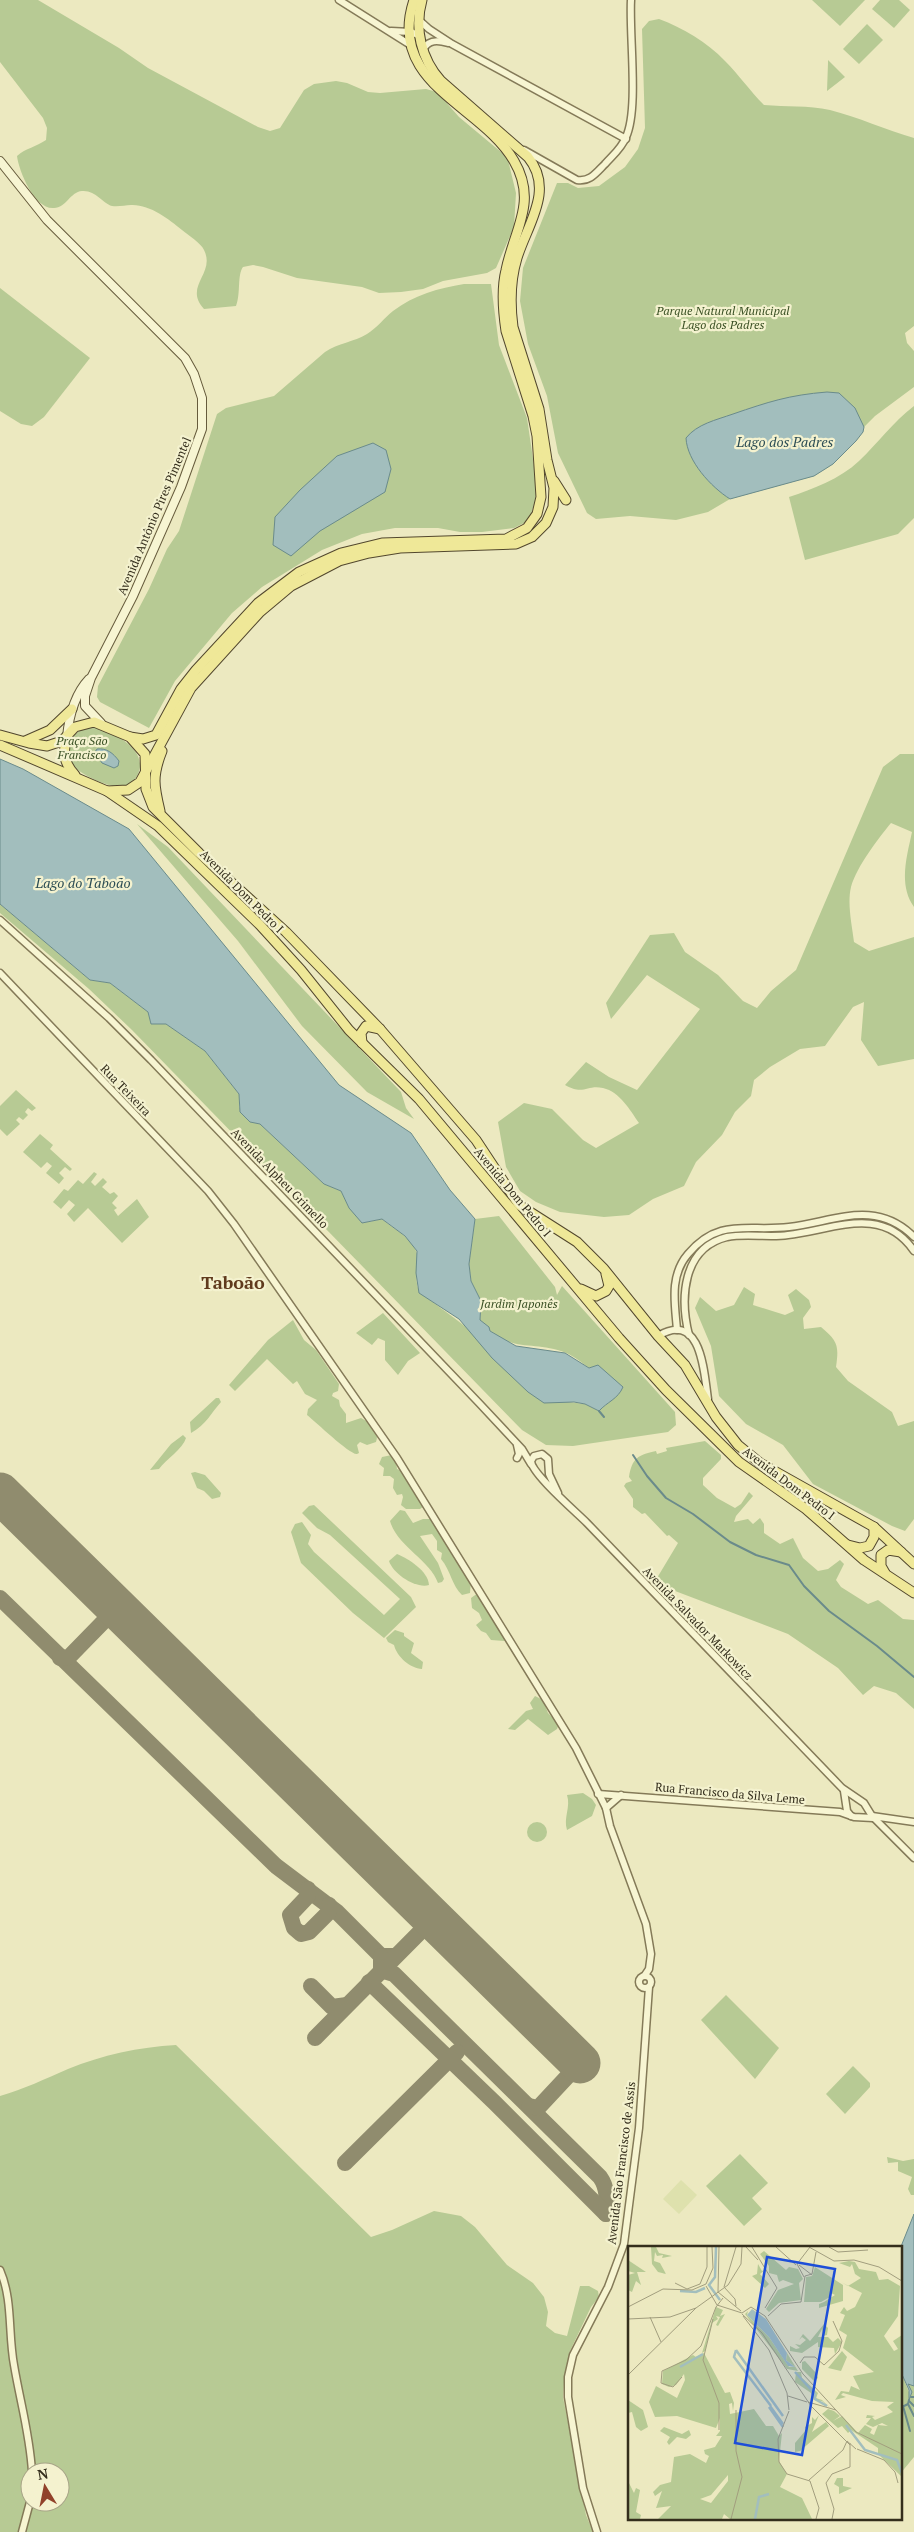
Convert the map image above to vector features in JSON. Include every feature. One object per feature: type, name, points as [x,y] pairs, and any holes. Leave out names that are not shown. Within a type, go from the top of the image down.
[{"type":"main road","points":[[130,737],[143,739],[156,735],[180,689],[196,670],[258,603],[299,572],[341,552],[382,543],[506,539],[527,528],[539,508],[541,497],[533,416],[506,331],[503,315],[505,273],[524,217],[524,186],[508,150],[428,78],[412,46],[411,32],[414,0]]},
{"type":"main road","points":[[107,791],[128,790],[136,785],[144,775],[168,732],[183,700],[206,670],[271,601],[313,573],[346,559],[400,548],[516,544],[532,537],[548,519],[555,494],[553,481],[547,460],[539,409],[513,327],[511,313],[512,281],[516,260],[539,204],[538,170],[516,145],[440,81],[428,66],[422,51],[420,36],[419,20],[422,0]]},
{"type":"main road","name":"Avenida Antônio Pires Pimentel","points":[[0,161],[47,220],[185,358],[194,374],[202,398],[202,429],[181,487],[133,596],[91,678],[85,696],[85,706],[101,723]]},
{"type":"main road","points":[[520,175],[538,170]]},
{"type":"main road","points":[[524,186],[531,185],[536,180],[538,170]]},
{"type":"main road","points":[[553,481],[566,500]]},
{"type":"main road","points":[[541,497],[555,494]]},
{"type":"main road","points":[[539,508],[548,519]]},
{"type":"main road","name":"Avenida Antônio Pires Pimentel","points":[[67,737],[72,709],[81,688],[91,678]]},
{"type":"main road","points":[[22,742],[50,730],[72,709]]},
{"type":"main road","points":[[0,735],[22,742],[48,746],[67,737],[75,727],[83,724],[101,723]]},
{"type":"main road","name":"Avenida Dom Pedro I","points":[[101,723],[130,737],[145,754],[144,775],[148,797],[160,814],[286,932],[380,1029],[476,1140],[519,1205],[577,1242],[604,1269],[658,1336],[685,1365],[708,1405],[738,1445],[760,1463],[874,1527],[914,1564]]},
{"type":"main road","points":[[160,814],[154,775],[168,732]]},
{"type":"main road","points":[[67,737],[64,753],[65,761],[76,776]]},
{"type":"main road","name":"Avenida Dom Pedro I","points":[[0,745],[76,776],[107,791],[158,826],[237,902],[301,970],[349,1030],[419,1100],[666,1390],[722,1446],[756,1476],[806,1509],[848,1545],[914,1593]]},
{"type":"main road","points":[[362,1043],[361,1033],[366,1026],[380,1029]]},
{"type":"main road","points":[[576,1286],[591,1295],[602,1294],[609,1286],[604,1269]]},
{"type":"main road","points":[[848,1545],[864,1548],[869,1546],[874,1537],[874,1527]]},
{"type":"main road","points":[[886,1574],[881,1566],[880,1555],[888,1550],[904,1553]]},
{"type":"street","points":[[339,0],[412,46]]},
{"type":"street","points":[[516,145],[577,180],[587,180],[594,177],[626,139],[632,115],[630,0]]},
{"type":"street","points":[[419,20],[423,25],[452,44],[626,139]]},
{"type":"street","points":[[390,31],[411,32],[420,36]]},
{"type":"street","points":[[422,51],[425,46],[434,41],[452,44]]},
{"type":"street","points":[[538,170],[554,168]]},
{"type":"street","name":"Avenida Alpheu Grimello","points":[[0,920],[109,1018],[397,1316],[522,1449],[531,1464]]},
{"type":"street","name":"Rua Teixeira","points":[[0,974],[202,1185],[234,1224],[397,1458],[564,1726],[598,1794]]},
{"type":"street","points":[[677,1330],[674,1292],[679,1268],[697,1244],[721,1230],[745,1226],[792,1227],[856,1214],[872,1215],[896,1224],[914,1237]]},
{"type":"street","points":[[689,1335],[685,1311],[685,1284],[689,1269],[699,1255],[718,1240],[739,1236],[795,1234],[861,1222],[884,1226],[894,1232],[914,1251]]},
{"type":"street","points":[[658,1336],[665,1332],[677,1330],[689,1335],[700,1348],[708,1405]]},
{"type":"street","points":[[516,1444],[519,1454],[517,1458]]},
{"type":"street","points":[[549,1468],[542,1472],[536,1472],[531,1464],[534,1456],[542,1454],[548,1459],[549,1468],[558,1493]]},
{"type":"street","name":"Avenida Salvador Markowicz","points":[[536,1472],[844,1790],[857,1799]]},
{"type":"street","points":[[844,1790],[848,1804],[847,1811],[851,1816],[914,1822]]},
{"type":"street","points":[[598,1794],[606,1808],[621,1795]]},
{"type":"street","name":"Rua Francisco da Silva Leme","points":[[598,1794],[836,1812],[851,1816]]},
{"type":"street","points":[[836,1812],[857,1799],[914,1858]]},
{"type":"street","points":[[861,1816],[866,1807]]},
{"type":"street","name":"Avenida São Francisco de Assis","points":[[597,2532],[583,2488],[568,2397],[568,2377],[573,2355],[608,2288],[624,2244],[639,2128],[647,1989],[640,1985],[639,1982],[649,1969],[651,1954],[646,1924],[610,1826],[606,1808]]},
{"type":"street","points":[[888,1832],[888,1824],[893,1821]]},
{"type":"street","points":[[0,2270],[5,2282],[9,2303],[14,2365],[26,2419],[31,2462]]},
{"type":"street","points":[[22,2532],[27,2512]]},
{"type":"green space","points":[[0,0],[38,0],[119,48],[148,68],[258,127],[270,131],[280,128],[304,90],[314,84],[336,81],[347,83],[368,92],[380,93],[426,89],[437,92],[459,117],[508,160],[516,193],[514,227],[496,268],[487,273],[443,281],[423,289],[379,293],[362,287],[297,278],[253,265],[243,267],[241,270],[236,306],[204,309],[198,301],[197,293],[206,266],[207,258],[204,250],[197,242],[165,217],[138,205],[112,206],[87,191],[74,194],[62,205],[54,208],[47,207],[34,197],[21,171],[17,156],[46,140],[47,128],[43,118],[0,62]]},
{"type":"green space","points":[[812,0],[865,0],[840,26]]},
{"type":"green space","points":[[880,0],[899,0],[910,10],[894,28],[872,9]]},
{"type":"green space","name":"Parque Natural Municipal Lago dos Padres","points":[[659,19],[686,31],[718,54],[764,105],[822,108],[914,138],[914,326],[905,333],[907,343],[914,351],[914,387],[875,416],[864,427],[863,432],[849,448],[833,464],[814,476],[730,499],[708,512],[676,520],[630,516],[596,519],[587,513],[558,453],[547,396],[528,344],[520,301],[523,268],[557,183],[568,183],[578,188],[599,186],[625,167],[638,149],[645,128],[642,29],[649,21]]},
{"type":"green space","points":[[867,24],[883,40],[859,64],[843,49]]},
{"type":"green space","points":[[828,60],[845,77],[827,91],[828,63]]},
{"type":"green space","points":[[464,284],[491,284],[499,345],[527,418],[538,493],[531,514],[524,523],[514,528],[482,532],[460,532],[438,528],[395,528],[362,534],[322,550],[262,587],[232,613],[175,681],[149,728],[100,702],[97,697],[98,686],[149,589],[167,549],[179,531],[217,414],[226,408],[274,396],[325,352],[367,334],[401,305],[418,296]]},
{"type":"green space","points":[[0,288],[90,358],[44,417],[32,426],[21,424],[0,411]]},
{"type":"green space","points":[[914,406],[914,518],[898,534],[805,560],[789,497],[826,483],[852,467]]},
{"type":"green space","name":"Praça São Francisco","points":[[88,727],[107,731],[134,749],[139,758],[140,766],[137,776],[131,783],[126,786],[116,787],[102,783],[80,772],[71,763],[67,751],[70,741],[78,732]]},
{"type":"green space","points":[[900,754],[914,754],[914,907],[906,889],[905,880],[906,860],[912,832],[891,823],[858,870],[851,887],[850,907],[854,942],[869,951],[914,937],[914,1059],[878,1066],[861,1040],[864,1002],[853,1007],[825,1046],[800,1049],[770,1067],[754,1080],[751,1096],[735,1112],[722,1135],[696,1162],[684,1186],[653,1199],[629,1215],[604,1217],[560,1212],[536,1202],[520,1191],[506,1167],[498,1122],[524,1103],[552,1109],[583,1140],[596,1148],[639,1123],[615,1093],[598,1087],[577,1090],[565,1085],[586,1062],[609,1077],[637,1090],[700,1009],[647,975],[611,1019],[606,1003],[650,935],[674,933],[685,952],[718,975],[743,1001],[757,1008],[771,991],[796,970],[883,767]]},
{"type":"green space","points":[[137,824],[168,847],[401,1092],[406,1108],[414,1119],[367,1092],[302,1026],[238,941]]},
{"type":"green space","name":"Jardim Japonês","points":[[0,904],[90,980],[110,983],[148,1012],[151,1024],[166,1024],[205,1051],[239,1094],[239,1107],[254,1122],[260,1124],[324,1184],[341,1191],[349,1208],[368,1222],[382,1219],[411,1243],[418,1256],[417,1284],[419,1290],[426,1297],[560,1401],[585,1404],[599,1411],[621,1391],[594,1367],[589,1368],[572,1356],[554,1349],[511,1343],[491,1331],[480,1320],[481,1301],[471,1281],[469,1264],[475,1219],[499,1216],[555,1287],[557,1295],[562,1286],[675,1412],[676,1425],[668,1432],[573,1446],[546,1445],[522,1430],[132,1030],[89,989],[0,913]]},
{"type":"green space","points":[[16,1090],[36,1108],[32,1111],[28,1108],[25,1112],[28,1115],[23,1120],[19,1117],[16,1120],[20,1124],[7,1136],[0,1129],[0,1106]]},
{"type":"green space","points":[[40,1134],[53,1145],[50,1149],[72,1169],[70,1171],[65,1167],[59,1173],[64,1178],[59,1184],[46,1173],[52,1166],[47,1162],[41,1168],[23,1152]]},
{"type":"green space","points":[[94,1172],[97,1174],[91,1182],[95,1186],[103,1178],[107,1182],[102,1187],[110,1194],[114,1192],[118,1196],[112,1203],[117,1208],[114,1210],[118,1216],[137,1199],[149,1217],[122,1243],[88,1208],[74,1222],[67,1214],[75,1205],[69,1200],[61,1209],[53,1202],[64,1189],[68,1191],[78,1180],[83,1184]]},
{"type":"green space","points":[[744,1287],[755,1294],[753,1305],[785,1315],[794,1311],[788,1295],[796,1289],[809,1300],[811,1307],[803,1318],[804,1329],[821,1327],[831,1336],[837,1349],[836,1367],[848,1381],[892,1412],[898,1426],[914,1421],[914,1519],[905,1531],[813,1484],[783,1445],[746,1424],[719,1396],[711,1346],[695,1308],[700,1297],[716,1311],[734,1305]]},
{"type":"green space","points":[[383,1313],[420,1353],[408,1361],[398,1375],[385,1360],[385,1341],[378,1338],[372,1345],[356,1333]]},
{"type":"green space","points":[[293,1320],[304,1340],[316,1350],[339,1384],[338,1391],[333,1393],[332,1396],[339,1400],[340,1406],[346,1414],[346,1423],[361,1418],[376,1430],[376,1442],[367,1445],[360,1442],[357,1445],[359,1453],[357,1454],[340,1444],[307,1415],[308,1409],[317,1400],[305,1394],[297,1381],[293,1384],[267,1359],[235,1391],[229,1385],[268,1340]]},
{"type":"green space","points":[[216,1398],[219,1398],[221,1402],[204,1423],[191,1433],[190,1422]]},
{"type":"green space","points":[[183,1435],[186,1438],[178,1450],[159,1469],[150,1470],[171,1444]]},
{"type":"green space","points":[[705,1441],[721,1455],[721,1459],[703,1478],[703,1485],[717,1498],[735,1508],[741,1504],[749,1492],[753,1496],[736,1516],[734,1522],[748,1519],[753,1524],[760,1518],[764,1524],[764,1533],[780,1544],[793,1538],[803,1558],[818,1571],[828,1569],[840,1560],[844,1564],[836,1580],[841,1587],[868,1604],[878,1600],[903,1619],[914,1620],[914,1709],[896,1693],[874,1686],[863,1695],[838,1668],[788,1634],[654,1583],[678,1543],[669,1535],[667,1536],[645,1513],[642,1514],[633,1507],[633,1499],[624,1486],[632,1481],[629,1477],[632,1465],[640,1456],[656,1451],[657,1454],[667,1451],[666,1448]]},
{"type":"green space","points":[[392,1455],[396,1461],[397,1469],[405,1472],[424,1506],[420,1509],[406,1509],[401,1505],[403,1497],[402,1494],[397,1495],[393,1488],[394,1479],[390,1476],[383,1476],[384,1468],[379,1464],[382,1457]]},
{"type":"green space","points":[[195,1472],[205,1475],[221,1493],[220,1497],[212,1499],[204,1491],[197,1488],[191,1473]]},
{"type":"green space","points":[[314,1505],[411,1597],[416,1607],[384,1638],[353,1613],[301,1563],[291,1532],[295,1524],[302,1522],[311,1535],[308,1544],[314,1552],[384,1615],[400,1599],[330,1535],[317,1528],[302,1513],[309,1506]]},
{"type":"green space","points":[[400,1510],[405,1511],[413,1523],[423,1519],[431,1519],[471,1581],[470,1593],[462,1595],[456,1587],[441,1559],[442,1553],[437,1550],[437,1541],[432,1534],[420,1536],[438,1563],[444,1579],[438,1583],[428,1567],[399,1538],[390,1521]]},
{"type":"green space","points":[[397,1554],[422,1570],[429,1585],[424,1586],[412,1583],[395,1571],[389,1561]]},
{"type":"green space","points":[[478,1593],[506,1639],[504,1641],[491,1640],[476,1625],[482,1620],[479,1613],[472,1608],[471,1598]]},
{"type":"green space","points":[[395,1630],[404,1633],[404,1636],[414,1643],[411,1653],[423,1662],[422,1669],[413,1667],[405,1661],[398,1654],[394,1645],[388,1642],[386,1638]]},
{"type":"green space","points":[[535,1696],[543,1700],[548,1713],[559,1724],[557,1729],[548,1735],[528,1719],[515,1730],[508,1729],[526,1711],[533,1709],[530,1703]]},
{"type":"green space","points":[[583,1793],[592,1799],[596,1805],[592,1816],[567,1830],[567,1795]]},
{"type":"green space","points":[[537,1822],[544,1825],[547,1832],[544,1839],[537,1842],[530,1839],[527,1832],[530,1825]]},
{"type":"green space","points":[[726,1995],[779,2048],[755,2079],[701,2020]]},
{"type":"green space","points":[[176,2045],[371,2237],[392,2230],[434,2211],[461,2216],[475,2227],[507,2265],[533,2283],[544,2297],[548,2312],[546,2326],[555,2333],[567,2336],[580,2286],[589,2286],[598,2291],[599,2297],[591,2307],[570,2351],[563,2397],[586,2515],[593,2532],[0,2532],[0,2096],[94,2060],[135,2050]]},
{"type":"green space","points":[[853,2066],[870,2083],[870,2087],[845,2114],[826,2094]]},
{"type":"green space","points":[[740,2154],[768,2183],[752,2198],[762,2209],[744,2226],[706,2186]]},
{"type":"green space","points":[[887,2157],[903,2161],[914,2159],[914,2195],[911,2195],[908,2189],[912,2177],[898,2171],[898,2162],[888,2163]]},
{"type":"green space","points":[[681,2180],[697,2195],[679,2214],[663,2199]]},
{"type":"green space","points":[[902,2375],[911,2397],[908,2384],[910,2383],[914,2386],[914,2457],[902,2472]]},
{"type":"water","name":"Lago dos Padres","points":[[827,392],[839,393],[855,408],[864,427],[863,432],[856,441],[833,464],[814,476],[730,499],[715,488],[701,473],[687,447],[686,438],[690,433],[707,423],[779,400]]},
{"type":"water","points":[[373,443],[386,450],[391,469],[385,492],[320,531],[291,556],[273,545],[275,517],[300,490],[337,456]]},
{"type":"water","points":[[97,749],[104,749],[112,753],[119,761],[118,766],[114,768],[102,763],[95,752]]},
{"type":"water","name":"Lago do Taboão","points":[[0,759],[23,769],[129,829],[339,1085],[411,1133],[450,1190],[475,1219],[469,1264],[471,1281],[481,1301],[480,1320],[489,1327],[490,1331],[516,1346],[565,1353],[589,1368],[598,1365],[623,1387],[615,1397],[599,1411],[585,1404],[574,1402],[544,1403],[528,1392],[492,1358],[459,1319],[419,1293],[416,1273],[417,1251],[405,1236],[382,1219],[362,1223],[349,1208],[341,1191],[324,1184],[260,1124],[250,1122],[240,1112],[239,1094],[205,1051],[166,1024],[151,1024],[148,1012],[110,983],[90,980],[0,904]]},
{"type":"water","points":[[914,2214],[914,2386],[908,2384],[912,2392],[909,2400],[909,2390],[902,2374],[901,2246]]},
{"type":"waterway","points":[[599,1411],[604,1417]]},
{"type":"waterway","points":[[633,1455],[647,1476],[666,1498],[693,1514],[730,1542],[756,1555],[789,1565],[804,1586],[829,1611],[877,1646],[914,1677]]},
{"type":"waterway","points":[[902,2407],[908,2404],[909,2400]]},
{"type":"waterway","points":[[909,2401],[914,2406]]},
{"type":"waterway","points":[[908,2404],[914,2416]]},
{"type":"waterway","points":[[903,2406],[910,2431]]},
{"type":"taxiway","points":[[0,1598],[276,1866],[337,1912],[381,1956],[395,1956]]},
{"type":"taxiway","points":[[60,1658],[69,1657],[109,1616],[112,1603]]},
{"type":"taxiway","points":[[308,1889],[308,1896],[290,1915],[294,1928],[301,1934],[309,1932],[329,1912],[329,1905]]},
{"type":"taxiway","points":[[315,2038],[427,1925],[428,1914]]},
{"type":"taxiway","points":[[381,1956],[381,1970],[394,1974],[600,2177],[606,2190],[606,2214]]},
{"type":"taxiway","points":[[369,1982],[495,2103],[606,2214]]},
{"type":"taxiway","points":[[311,1986],[332,2007],[347,2005]]},
{"type":"taxiway","points":[[345,2163],[457,2052]]},
{"type":"taxiway","points":[[529,2106],[538,2108],[580,2063]]},
{"type":"runway","points":[[0,1493],[580,2063]]},
{"type":"district","name":"Taboão","points":[[233,1282]]}]
